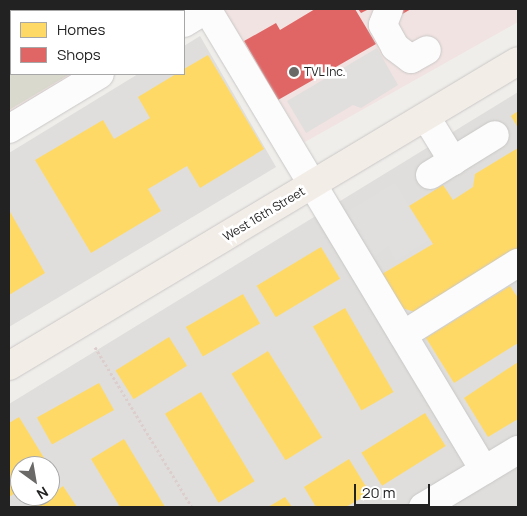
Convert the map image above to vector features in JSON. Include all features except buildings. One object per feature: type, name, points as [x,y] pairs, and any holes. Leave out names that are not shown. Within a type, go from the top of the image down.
[{"type":"main road","name":"West 16th Street","points":[[9,366],[518,61]]},
{"type":"street","points":[[185,22],[207,9],[314,184],[484,470]]},
{"type":"street","points":[[389,9],[383,25],[395,47],[411,59],[427,50]]},
{"type":"street","points":[[9,129],[98,75]]},
{"type":"street","points":[[426,117],[453,161]]},
{"type":"street","points":[[430,175],[495,135]]},
{"type":"street","points":[[403,335],[518,263]]},
{"type":"street","points":[[423,507],[518,450]]},
{"type":"path","points":[[95,346],[192,507]]},
{"type":"shaded area","points":[[9,9],[182,9],[10,10],[10,75],[72,75],[9,113]]},
{"type":"shaded area","points":[[9,9],[38,10],[10,10],[10,75],[68,75],[9,110]]},
{"type":"shaded area","points":[[222,9],[518,9],[518,22],[305,142]]},
{"type":"shaded area","points":[[200,36],[276,167],[9,327],[9,153],[136,75],[185,75],[185,45]]},
{"type":"shaded area","points":[[377,48],[398,85],[361,108],[353,105],[306,133],[287,101]]},
{"type":"shaded area","points":[[518,92],[518,507],[9,507],[9,404]]},
{"type":"shaded area","points":[[395,183],[429,240],[396,260],[388,246],[372,259],[345,213]]},
{"type":"place","name":"TVL Inc.","points":[[294,72]]}]
